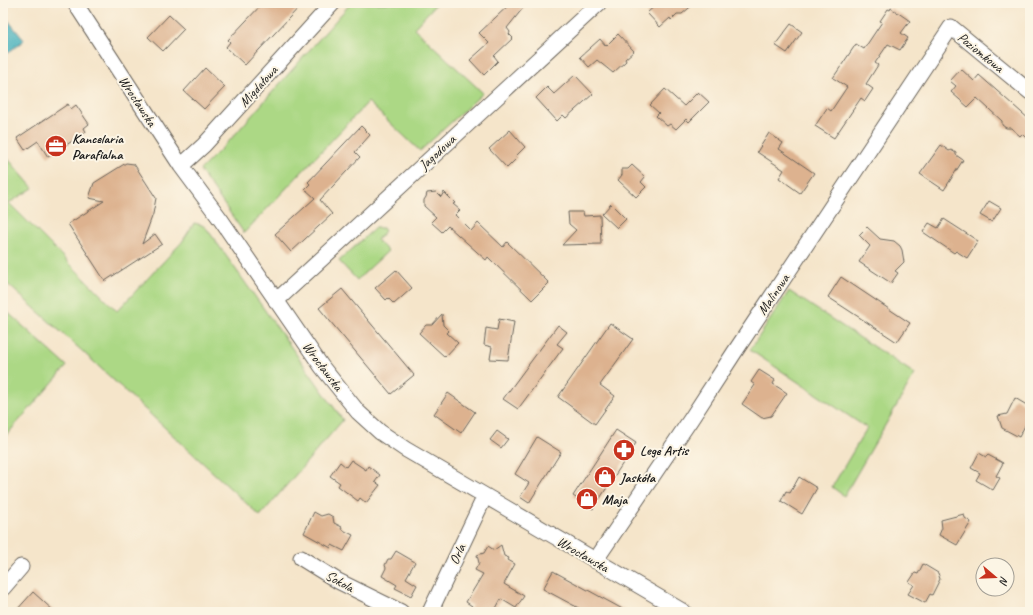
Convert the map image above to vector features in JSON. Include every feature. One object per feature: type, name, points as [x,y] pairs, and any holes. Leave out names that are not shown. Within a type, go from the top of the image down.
[{"type":"street","name":"Wrocławska","points":[[75,3],[181,166],[221,220],[322,367],[358,412],[380,432],[405,449],[684,612]]},
{"type":"street","name":"Migdałowa","points":[[181,166],[204,145],[333,3]]},
{"type":"street","name":"Jagodowa","points":[[276,301],[599,3]]},
{"type":"street","name":"Poziomkowa","points":[[951,27],[1030,92]]},
{"type":"street","name":"Malinowa","points":[[595,560],[691,419],[951,27]]},
{"type":"street","name":"Orla","points":[[430,612],[485,496]]},
{"type":"street","name":"Sokola","points":[[301,558],[338,581],[401,612]]},
{"type":"street","points":[[3,588],[21,567]]},
{"type":"green space","points":[[351,3],[437,3],[414,28],[483,93],[420,151],[368,102],[244,233],[200,170],[231,139]]},
{"type":"green space","points":[[3,153],[33,188],[9,203],[117,311],[182,242],[194,223],[202,225],[207,229],[343,420],[260,516],[3,280]]},
{"type":"green space","points":[[375,228],[383,228],[385,231],[377,240],[388,251],[357,280],[339,261]]},
{"type":"green space","points":[[789,291],[915,374],[844,496],[832,487],[867,428],[750,350]]},
{"type":"green space","points":[[3,308],[67,366],[3,439]]},
{"type":"water","points":[[3,14],[24,40],[3,57]]},
{"type":"building","points":[[263,3],[303,3],[245,65],[226,47],[230,42],[228,40]]},
{"type":"building","points":[[511,3],[527,3],[507,28],[510,32],[509,34],[513,38],[494,56],[498,61],[484,75],[470,60],[489,43],[479,33]]},
{"type":"building","points":[[658,3],[695,3],[682,14],[677,14],[671,20],[670,18],[660,27],[647,13]]},
{"type":"building","points":[[891,8],[910,21],[901,33],[908,38],[900,50],[888,44],[875,63],[878,65],[866,84],[873,89],[865,101],[861,98],[834,138],[815,126],[827,108],[831,111],[847,87],[833,78],[856,44],[864,49],[882,22],[880,21],[888,9],[890,10]]},
{"type":"building","points":[[169,15],[184,29],[163,51],[148,37]]},
{"type":"building","points":[[791,24],[802,32],[787,53],[775,45]]},
{"type":"building","points":[[618,34],[634,51],[613,73],[597,60],[589,67],[580,57],[600,39],[606,46]]},
{"type":"building","points":[[205,68],[225,87],[204,109],[184,91]]},
{"type":"building","points":[[961,69],[974,81],[979,75],[1030,120],[1030,142],[1022,134],[1020,136],[1011,128],[1006,128],[1002,125],[1002,121],[977,98],[968,107],[951,92],[956,86],[950,81]]},
{"type":"building","points":[[575,75],[593,94],[566,118],[563,115],[557,121],[536,98],[547,87],[554,94]]},
{"type":"building","points":[[665,89],[684,106],[698,92],[709,102],[689,122],[686,119],[676,129],[670,124],[667,126],[656,116],[659,113],[650,105]]},
{"type":"building","points":[[68,104],[71,109],[76,105],[89,124],[84,128],[86,132],[48,157],[38,141],[25,150],[17,138]]},
{"type":"building","points":[[361,126],[370,135],[355,152],[360,157],[320,200],[332,214],[291,252],[275,234],[315,198],[305,189],[310,184],[308,182]]},
{"type":"building","points":[[510,130],[525,147],[507,168],[489,149]]},
{"type":"building","points":[[769,133],[783,143],[779,149],[814,173],[800,193],[779,178],[784,170],[757,152]]},
{"type":"building","points":[[941,145],[949,151],[951,150],[956,153],[956,155],[963,160],[944,190],[920,174]]},
{"type":"building","points":[[126,163],[134,164],[156,198],[153,214],[142,244],[155,234],[162,244],[105,281],[68,224],[104,201],[89,198],[94,183]]},
{"type":"building","points":[[632,165],[645,177],[641,182],[646,187],[636,197],[618,180],[622,175],[622,169],[628,169]]},
{"type":"building","points":[[436,192],[441,197],[444,192],[455,203],[453,204],[460,210],[455,215],[471,231],[478,223],[503,247],[507,242],[549,283],[532,300],[488,257],[486,260],[448,226],[442,232],[431,222],[436,217],[424,206],[424,200],[427,193]]},
{"type":"building","points":[[989,201],[1001,208],[992,222],[980,215]]},
{"type":"building","points":[[611,204],[626,219],[617,228],[602,214]]},
{"type":"building","points":[[568,212],[583,212],[584,216],[600,215],[601,244],[562,245],[576,230],[569,224]]},
{"type":"building","points":[[944,219],[978,241],[967,258],[956,251],[954,253],[923,232],[929,223],[938,228]]},
{"type":"building","points":[[867,227],[880,239],[894,241],[902,250],[904,262],[895,271],[898,273],[891,283],[859,262],[870,246],[859,235]]},
{"type":"building","points":[[396,270],[412,288],[394,304],[388,298],[386,300],[375,288]]},
{"type":"building","points":[[841,277],[910,323],[897,342],[828,297]]},
{"type":"building","points":[[342,289],[414,375],[391,394],[319,308]]},
{"type":"building","points":[[442,314],[443,325],[449,331],[447,333],[458,343],[445,357],[419,333],[426,325],[432,325]]},
{"type":"building","points":[[499,319],[514,322],[508,360],[490,359],[492,347],[484,345],[486,328],[497,330]]},
{"type":"building","points":[[610,323],[633,339],[600,385],[615,396],[595,424],[558,397]]},
{"type":"building","points":[[558,325],[567,332],[557,344],[563,348],[518,409],[503,399]]},
{"type":"building","points":[[759,370],[775,380],[773,384],[787,393],[771,416],[762,418],[742,404],[755,385],[751,382]]},
{"type":"building","points":[[448,393],[475,412],[461,433],[434,414]]},
{"type":"building","points":[[1015,398],[1030,407],[1030,416],[1019,437],[1002,428],[998,416],[1007,414]]},
{"type":"building","points":[[616,430],[636,443],[593,509],[573,496]]},
{"type":"building","points":[[497,431],[508,439],[501,448],[490,440]]},
{"type":"building","points":[[537,437],[561,452],[529,503],[520,497],[529,483],[515,474]]},
{"type":"building","points":[[979,453],[986,457],[988,455],[1003,463],[996,476],[1000,478],[993,490],[976,480],[980,473],[971,468]]},
{"type":"building","points":[[351,460],[366,470],[368,466],[380,475],[375,482],[380,485],[366,503],[360,498],[358,501],[338,486],[340,483],[330,476],[340,462],[346,467]]},
{"type":"building","points":[[799,477],[817,488],[802,514],[781,501],[786,491],[790,493]]},
{"type":"building","points":[[314,512],[321,516],[328,514],[333,517],[334,523],[342,527],[341,529],[353,535],[344,551],[332,545],[331,548],[304,533]]},
{"type":"building","points":[[964,514],[965,518],[971,522],[957,545],[939,535],[942,528],[941,520]]},
{"type":"building","points":[[501,545],[504,556],[509,558],[508,560],[515,564],[504,584],[524,596],[516,608],[501,599],[494,612],[468,612],[472,606],[466,602],[483,574],[475,570],[479,563],[477,555],[484,553],[488,546],[494,550]]},
{"type":"building","points":[[396,551],[415,562],[406,578],[417,585],[411,596],[395,588],[397,585],[382,576],[388,559],[391,559]]},
{"type":"building","points":[[923,564],[938,573],[940,579],[932,595],[930,594],[925,603],[908,594],[914,585],[909,582],[915,573],[918,574]]},
{"type":"building","points":[[553,571],[628,612],[586,612],[543,589]]},
{"type":"building","points":[[33,592],[55,612],[15,612]]},
{"type":"place","name":"Kancelaria Parafialna","points":[[56,146]]},
{"type":"place","name":"Lege Artis","points":[[624,450]]},
{"type":"place","name":"Jaskóła","points":[[605,477]]},
{"type":"place","name":"Maja","points":[[587,499]]}]
